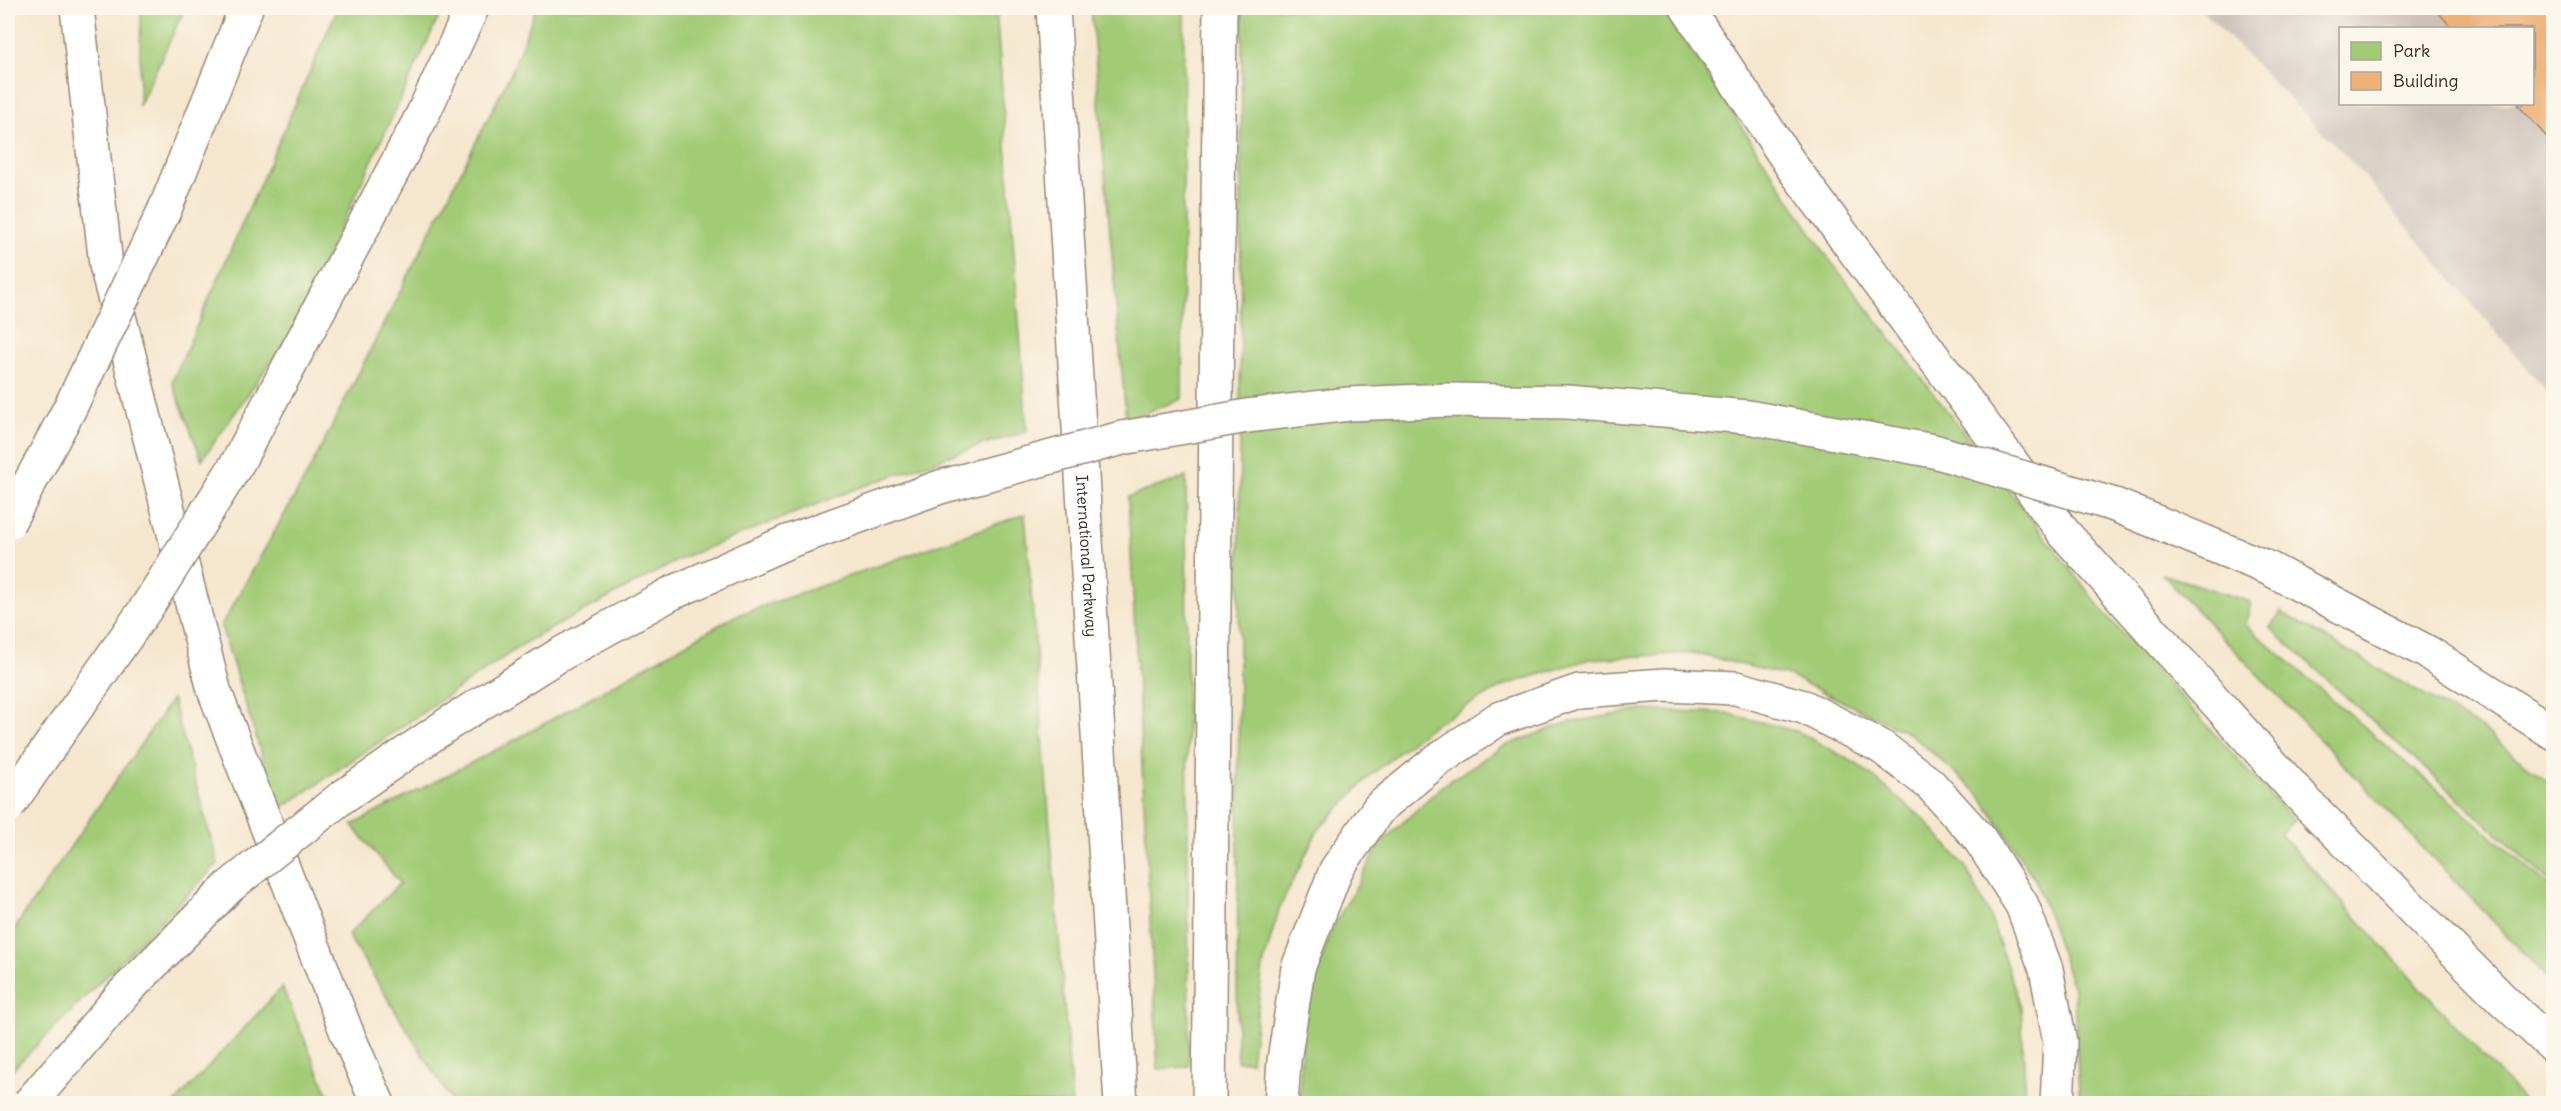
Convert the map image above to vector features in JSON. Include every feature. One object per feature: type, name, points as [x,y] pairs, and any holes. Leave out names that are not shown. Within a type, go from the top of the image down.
[{"type":"highway","points":[[77,8],[106,265],[214,690],[347,1033],[378,1104]]},
{"type":"highway","points":[[8,523],[71,406],[165,209],[246,8]]},
{"type":"highway","points":[[8,806],[147,607],[238,462],[422,116],[472,8]]},
{"type":"highway","name":"International Parkway","points":[[1053,8],[1121,1104]]},
{"type":"highway","points":[[1209,1104],[1220,8]]},
{"type":"highway","points":[[1687,8],[1793,168],[2064,533],[2306,802],[2503,1000],[2553,1047]]},
{"type":"highway","points":[[29,1104],[124,993],[230,886],[341,798],[448,724],[559,655],[670,594],[787,542],[940,487],[1122,438],[1247,416],[1350,404],[1450,400],[1567,402],[1748,417],[1934,451],[2115,505],[2268,568],[2427,652],[2553,733]]},
{"type":"highway","points":[[1281,1104],[1284,1061],[1298,968],[1336,870],[1379,808],[1435,762],[1498,719],[1579,691],[1665,685],[1736,688],[1804,707],[1880,746],[1937,792],[1979,838],[2022,905],[2046,969],[2060,1042],[2057,1104]]},
{"type":"shaded area","points":[[2200,8],[2553,8],[2553,399],[2351,161]]},
{"type":"green space","points":[[141,8],[185,8],[139,106]]},
{"type":"green space","points":[[338,8],[443,8],[293,330],[202,460],[172,382]]},
{"type":"green space","points":[[536,8],[996,8],[1027,432],[980,445],[853,490],[684,557],[528,641],[279,810],[221,626],[309,471],[511,73]]},
{"type":"green space","points":[[1091,8],[1184,8],[1182,399],[1126,420]]},
{"type":"green space","points":[[1242,8],[1663,8],[1829,259],[2106,615],[2294,821],[2280,834],[2526,1103],[2077,1103],[2079,1093],[2074,990],[2036,881],[1979,794],[1912,735],[1790,676],[1693,653],[1590,659],[1505,685],[1430,727],[1371,775],[1318,830],[1279,909],[1263,966],[1251,1061],[1237,1061]]},
{"type":"green space","points":[[1186,477],[1189,1066],[1158,1069],[1128,497]]},
{"type":"green space","points":[[1025,514],[1072,1103],[453,1103],[348,935],[400,883],[352,825],[526,734],[735,616]]},
{"type":"green space","points":[[2162,574],[2251,602],[2246,625],[2553,889],[2553,984]]},
{"type":"green space","points":[[2281,612],[2481,728],[2553,786],[2553,884],[2270,628]]},
{"type":"green space","points":[[172,699],[218,864],[8,1074],[8,938]]},
{"type":"green space","points":[[1641,710],[1726,713],[1799,732],[1857,764],[1923,818],[1965,866],[1990,916],[2021,1007],[2026,1103],[1299,1104],[1302,1037],[1312,988],[1331,931],[1380,844],[1442,786],[1502,747],[1566,723]]},
{"type":"green space","points":[[282,987],[332,1103],[175,1103]]},
{"type":"building","points":[[2444,8],[2554,8],[2554,145],[2518,105],[2534,105],[2534,27],[2451,27],[2438,12]]}]
